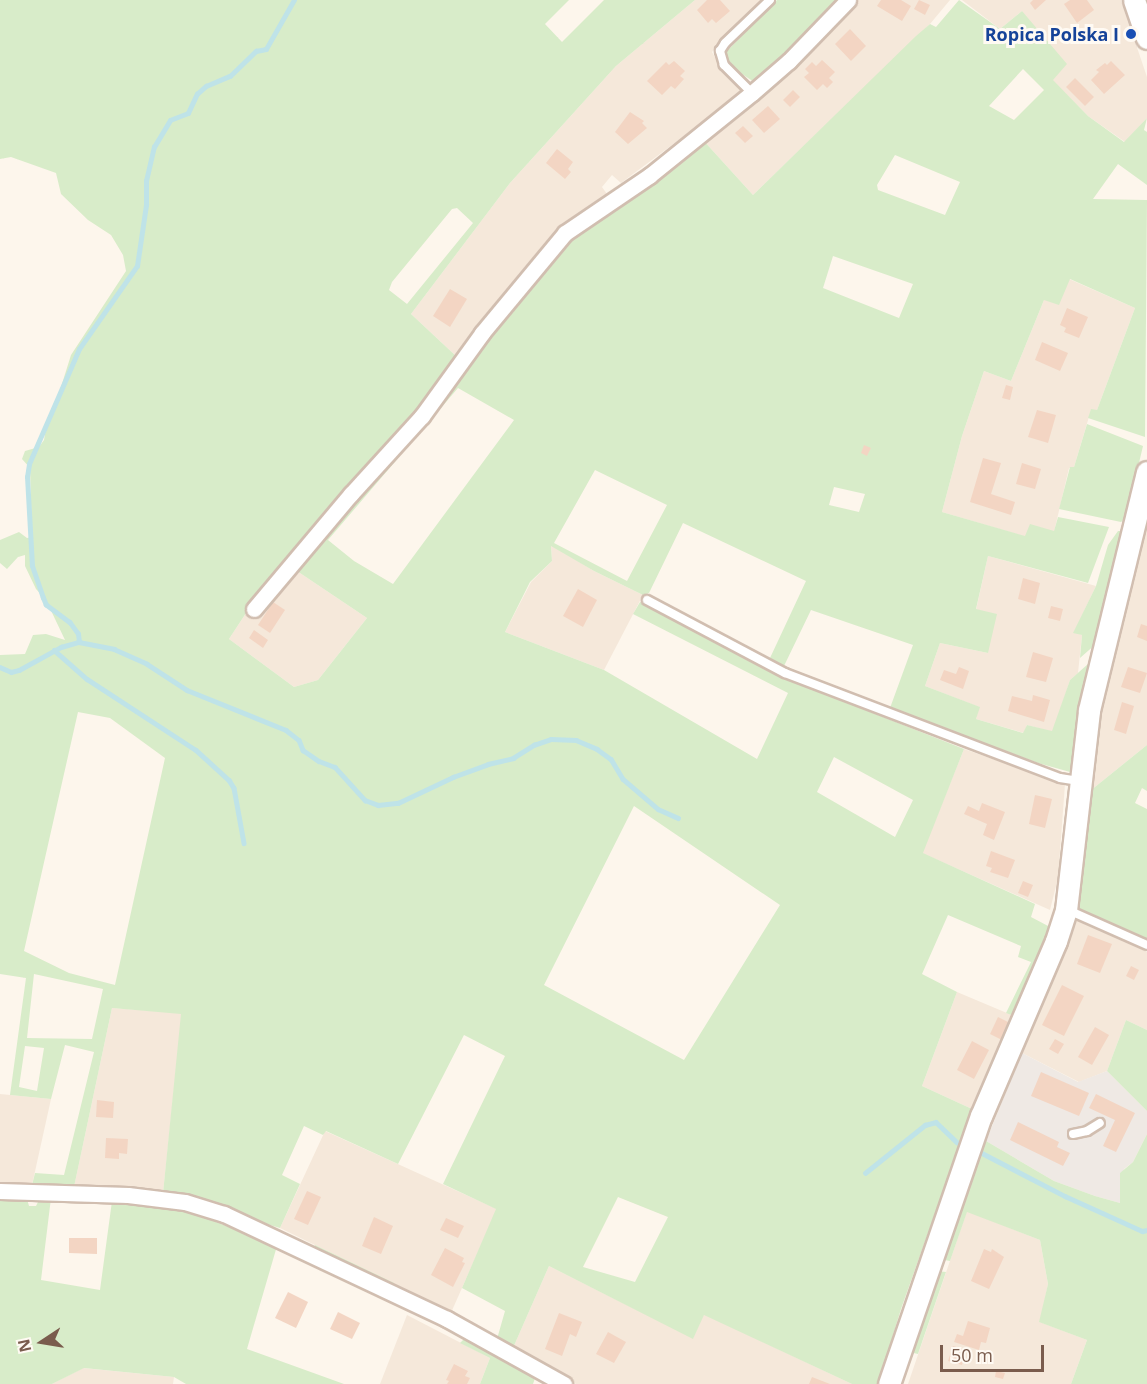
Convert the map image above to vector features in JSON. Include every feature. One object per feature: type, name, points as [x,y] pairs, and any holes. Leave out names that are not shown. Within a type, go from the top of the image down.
[{"type":"street","points":[[254,609],[351,494],[422,416],[482,333],[565,233],[649,176],[753,93],[789,61],[848,0]]},
{"type":"street","points":[[1134,0],[1147,38]]},
{"type":"street","points":[[889,1384],[981,1116],[1056,941],[1066,910],[1079,781],[1091,701],[1147,472]]},
{"type":"street","points":[[0,1191],[128,1195],[185,1202],[224,1214],[447,1319],[541,1379],[564,1384]]},
{"type":"lane","points":[[753,93],[724,65],[720,51],[725,43],[770,0]]},
{"type":"lane","points":[[647,600],[785,673],[1060,778],[1079,781]]},
{"type":"lane","points":[[1066,910],[1147,945]]},
{"type":"lane","points":[[1073,1134],[1087,1131],[1100,1123]]},
{"type":"shaded area","points":[[695,0],[763,0],[712,52],[723,71],[743,92],[621,183],[612,175],[602,187],[607,194],[571,218],[457,357],[411,314],[510,183],[616,66]]},
{"type":"shaded area","points":[[855,0],[950,0],[930,24],[753,195],[703,140],[777,82]]},
{"type":"shaded area","points":[[962,0],[1121,0],[1147,77],[1147,118],[1125,142],[1088,116],[1052,80],[1022,11],[1000,29]]},
{"type":"shaded area","points":[[1069,279],[1135,308],[1097,410],[1091,410],[1074,467],[1069,468],[1054,532],[1026,537],[942,512],[962,436],[984,371],[1011,381],[1044,300]]},
{"type":"shaded area","points":[[1147,524],[1147,745],[1090,791],[1097,716]]},
{"type":"shaded area","points":[[551,545],[594,571],[643,595],[604,670],[505,632],[531,582],[552,561]]},
{"type":"shaded area","points":[[988,556],[1096,586],[1074,632],[1082,635],[1078,673],[1070,680],[1053,732],[1027,725],[1024,733],[976,719],[979,707],[925,686],[940,643],[988,653],[976,610]]},
{"type":"shaded area","points":[[294,569],[367,618],[318,680],[294,687],[229,639],[248,610]]},
{"type":"shaded area","points":[[964,749],[1065,784],[1058,878],[1050,910],[922,853]]},
{"type":"shaded area","points":[[1078,918],[1147,952],[1147,1030],[1126,1020],[1107,1071],[1079,1082],[1022,1053]]},
{"type":"shaded area","points":[[957,992],[1014,1016],[972,1109],[922,1086]]},
{"type":"shaded area","points":[[112,1008],[182,1013],[163,1193],[74,1187]]},
{"type":"shaded area","points":[[1022,1053],[1078,1082],[1107,1071],[1147,1111],[1147,1134],[1133,1162],[1124,1169],[1120,1203],[1054,1181],[986,1141]]},
{"type":"shaded area","points":[[0,1094],[51,1099],[32,1185],[0,1186]]},
{"type":"shaded area","points":[[325,1131],[497,1209],[450,1315],[391,1289],[393,1283],[280,1228]]},
{"type":"shaded area","points":[[967,1211],[1040,1240],[1048,1284],[1040,1322],[1087,1340],[1071,1384],[908,1384]]},
{"type":"shaded area","points":[[549,1266],[693,1338],[704,1314],[852,1384],[576,1384],[513,1348]]},
{"type":"shaded area","points":[[407,1315],[490,1358],[480,1384],[380,1384]]},
{"type":"shaded area","points":[[83,1368],[174,1377],[173,1384],[52,1384]]},
{"type":"green space","points":[[0,0],[569,0],[545,24],[562,42],[604,0],[695,0],[616,66],[510,183],[411,314],[457,357],[453,365],[248,610],[229,639],[294,687],[318,680],[367,618],[294,569],[546,264],[590,221],[661,176],[703,140],[753,195],[916,36],[930,24],[936,27],[959,0],[1000,29],[1022,11],[1067,64],[1053,80],[1088,116],[1124,142],[1147,118],[1144,130],[1147,132],[1147,185],[1118,164],[1093,199],[1147,200],[1145,437],[1088,418],[1091,409],[1097,410],[1135,308],[1070,279],[1059,305],[1044,300],[1011,381],[984,371],[962,436],[942,512],[1025,536],[1030,524],[1054,531],[1058,517],[1109,527],[1088,583],[988,556],[976,609],[997,614],[988,653],[940,643],[925,686],[980,707],[976,719],[1023,733],[1027,725],[1052,731],[1070,680],[1088,664],[1091,667],[1070,772],[1038,763],[890,708],[913,645],[811,610],[784,666],[770,658],[806,581],[683,523],[649,593],[643,595],[594,571],[551,546],[552,561],[530,582],[505,632],[604,670],[757,759],[788,693],[633,614],[640,602],[787,679],[964,749],[923,853],[1035,904],[1031,917],[1050,927],[1014,1016],[1006,1013],[1031,962],[1018,957],[1021,946],[948,915],[922,974],[957,992],[922,1086],[972,1109],[901,1309],[878,1384],[852,1384],[704,1315],[693,1339],[549,1266],[513,1348],[497,1339],[505,1311],[462,1288],[496,1209],[443,1184],[505,1056],[464,1035],[398,1164],[326,1131],[323,1135],[304,1126],[282,1175],[300,1184],[280,1228],[163,1193],[181,1014],[112,1008],[74,1187],[32,1185],[35,1173],[64,1175],[94,1052],[65,1045],[51,1099],[10,1095],[26,978],[0,974],[0,655],[25,654],[33,635],[46,634],[65,640],[46,600],[36,589],[25,566],[25,555],[18,557],[7,569],[0,563],[0,540],[19,532],[27,538],[32,537],[30,468],[22,459],[25,451],[39,447],[44,440],[47,422],[51,419],[71,355],[126,271],[123,255],[111,235],[88,220],[61,194],[56,173],[11,157],[0,159]],"holes":[[[1023,69],[1044,90],[1014,120],[989,106]],[[895,155],[960,182],[945,215],[878,190],[877,185]],[[457,208],[473,223],[407,304],[389,290],[392,282],[452,209]],[[833,256],[913,284],[899,318],[823,288]],[[458,388],[514,420],[393,584],[354,561],[328,540]],[[595,470],[667,505],[627,581],[554,543]],[[834,487],[865,494],[859,512],[829,505]],[[78,712],[110,718],[165,758],[115,985],[69,973],[24,951]],[[834,757],[913,800],[895,837],[817,792]],[[634,806],[780,905],[684,1060],[544,985]],[[34,974],[103,989],[92,1039],[27,1038]],[[25,1046],[44,1048],[37,1091],[19,1087]],[[618,1197],[668,1217],[635,1282],[583,1267]]]},
{"type":"green space","points":[[777,0],[840,0],[798,45],[754,82],[736,70],[724,54]]},
{"type":"green space","points":[[1087,424],[1143,446],[1126,518],[1121,522],[1059,509],[1070,467],[1074,467]]},
{"type":"green space","points":[[1118,531],[1122,531],[1122,537],[1100,621],[1101,635],[1097,643],[1080,658],[1082,635],[1073,633],[1096,586],[1108,545]]},
{"type":"green space","points":[[1147,745],[1147,791],[1142,788],[1135,803],[1147,809],[1147,941],[1080,910],[1078,905],[1090,791]]},
{"type":"green space","points":[[1126,1020],[1147,1030],[1147,1111],[1107,1071]]},
{"type":"green space","points":[[1147,1134],[1147,1384],[1071,1384],[1087,1340],[1039,1322],[1048,1284],[1040,1240],[967,1212],[950,1261],[939,1259],[978,1151],[986,1141],[1054,1181],[1120,1203],[1120,1173],[1133,1162]]},
{"type":"green space","points":[[0,1198],[27,1199],[29,1206],[36,1206],[40,1198],[51,1198],[41,1280],[100,1290],[112,1201],[173,1208],[196,1214],[277,1246],[247,1349],[344,1384],[186,1384],[174,1377],[84,1368],[52,1384],[0,1384]]},
{"type":"green space","points":[[315,1245],[394,1283],[391,1289],[313,1250]]},
{"type":"green space","points":[[937,1271],[946,1272],[918,1354],[909,1352]]},
{"type":"green space","points":[[466,1337],[536,1375],[533,1384],[480,1384],[490,1358],[460,1343]]},
{"type":"building","points":[[707,0],[720,0],[730,11],[716,23],[712,19],[708,23],[697,10]]},
{"type":"building","points":[[881,0],[901,0],[911,6],[902,21],[877,6]]},
{"type":"building","points":[[919,0],[930,5],[925,15],[914,9]]},
{"type":"building","points":[[1033,0],[1046,0],[1035,10],[1030,3]]},
{"type":"building","points":[[1070,0],[1087,0],[1094,10],[1077,23],[1064,4]]},
{"type":"building","points":[[850,29],[866,46],[851,61],[835,44]]},
{"type":"building","points":[[822,60],[835,72],[829,78],[833,82],[827,88],[823,84],[817,90],[804,77],[809,73],[805,69],[812,62],[816,66]]},
{"type":"building","points":[[674,61],[685,71],[680,76],[684,79],[675,89],[671,86],[662,95],[647,81],[666,62],[669,65]]},
{"type":"building","points":[[1111,61],[1125,75],[1104,94],[1091,80],[1099,72],[1096,70]]},
{"type":"building","points":[[1075,78],[1094,97],[1085,106],[1066,87]]},
{"type":"building","points":[[793,90],[800,97],[790,107],[783,100]]},
{"type":"building","points":[[768,106],[780,119],[764,133],[752,120]]},
{"type":"building","points":[[630,112],[644,121],[642,123],[647,128],[628,144],[615,132]]},
{"type":"building","points":[[743,126],[753,136],[745,143],[735,133]]},
{"type":"building","points":[[557,149],[573,162],[568,169],[571,172],[565,179],[546,163]]},
{"type":"building","points":[[450,289],[467,299],[450,327],[433,316]]},
{"type":"building","points":[[1067,308],[1088,317],[1079,338],[1064,332],[1066,328],[1060,325]]},
{"type":"building","points":[[1042,342],[1068,353],[1060,371],[1035,360]]},
{"type":"building","points":[[1006,385],[1013,387],[1010,400],[1002,398]]},
{"type":"building","points":[[1037,410],[1056,415],[1048,443],[1028,437]]},
{"type":"building","points":[[864,445],[871,448],[867,456],[861,453]]},
{"type":"building","points":[[983,458],[1001,463],[991,494],[1015,502],[1011,515],[970,502]]},
{"type":"building","points":[[1022,463],[1041,469],[1035,489],[1016,484]]},
{"type":"building","points":[[1023,578],[1040,583],[1035,604],[1018,599]]},
{"type":"building","points":[[578,589],[597,600],[583,627],[563,616]]},
{"type":"building","points":[[273,602],[285,610],[270,633],[258,625]]},
{"type":"building","points":[[1051,606],[1063,609],[1060,621],[1048,618]]},
{"type":"building","points":[[1141,624],[1147,626],[1147,641],[1137,637]]},
{"type":"building","points":[[254,630],[268,640],[263,648],[249,638]]},
{"type":"building","points":[[1033,652],[1053,658],[1046,682],[1026,677]]},
{"type":"building","points":[[959,667],[969,671],[963,689],[940,680],[944,670],[956,674]]},
{"type":"building","points":[[1128,667],[1147,673],[1140,693],[1121,687]]},
{"type":"building","points":[[1033,695],[1050,700],[1044,722],[1008,711],[1012,696],[1032,701]]},
{"type":"building","points":[[1122,702],[1134,706],[1126,734],[1114,730]]},
{"type":"building","points":[[1035,795],[1052,799],[1045,828],[1029,824]]},
{"type":"building","points":[[982,803],[1005,812],[994,840],[983,835],[987,824],[964,814],[968,806],[979,811]]},
{"type":"building","points":[[991,851],[1015,860],[1008,878],[990,872],[992,868],[986,866]]},
{"type":"building","points":[[1023,881],[1033,885],[1028,897],[1018,893]]},
{"type":"building","points":[[1088,935],[1112,944],[1100,973],[1077,964]]},
{"type":"building","points":[[1131,966],[1139,970],[1134,980],[1126,976]]},
{"type":"building","points":[[1062,985],[1084,996],[1064,1036],[1042,1025]]},
{"type":"building","points":[[998,1017],[1010,1023],[1002,1040],[990,1034]]},
{"type":"building","points":[[1095,1027],[1109,1035],[1092,1065],[1078,1057]]},
{"type":"building","points":[[1055,1039],[1064,1044],[1058,1054],[1049,1049]]},
{"type":"building","points":[[972,1041],[989,1050],[974,1079],[957,1070]]},
{"type":"building","points":[[1041,1072],[1089,1093],[1079,1116],[1031,1096]]},
{"type":"building","points":[[1096,1094],[1135,1113],[1116,1152],[1103,1146],[1115,1120],[1089,1108]]},
{"type":"building","points":[[97,1100],[114,1102],[113,1118],[96,1117]]},
{"type":"building","points":[[1018,1122],[1059,1142],[1057,1147],[1070,1153],[1063,1166],[1010,1140]]},
{"type":"building","points":[[106,1138],[128,1139],[127,1154],[119,1153],[119,1159],[105,1158]]},
{"type":"building","points":[[307,1191],[321,1197],[308,1225],[294,1219]]},
{"type":"building","points":[[374,1217],[393,1226],[381,1254],[362,1246]]},
{"type":"building","points":[[446,1218],[464,1226],[458,1238],[440,1230]]},
{"type":"building","points":[[69,1238],[97,1238],[97,1254],[69,1253]]},
{"type":"building","points":[[445,1248],[464,1258],[462,1262],[465,1263],[453,1287],[431,1275]]},
{"type":"building","points":[[984,1249],[991,1252],[992,1249],[1004,1257],[989,1289],[971,1281]]},
{"type":"building","points":[[288,1292],[308,1302],[296,1328],[275,1318]]},
{"type":"building","points":[[338,1312],[360,1323],[352,1339],[330,1329]]},
{"type":"building","points":[[559,1313],[582,1322],[576,1337],[570,1334],[562,1356],[545,1349]]},
{"type":"building","points":[[968,1321],[990,1328],[986,1343],[981,1342],[979,1350],[954,1342],[957,1334],[963,1336]]},
{"type":"building","points":[[608,1332],[626,1342],[614,1363],[596,1354]]},
{"type":"building","points":[[953,1346],[966,1350],[962,1365],[948,1361]]},
{"type":"building","points":[[454,1364],[468,1371],[465,1376],[470,1378],[467,1384],[447,1384],[449,1381],[446,1380]]},
{"type":"building","points":[[996,1371],[1005,1373],[1003,1379],[995,1377]]},
{"type":"building","points":[[812,1377],[830,1384],[809,1384]]},
{"type":"waterway","points":[[0,667],[11,672],[19,670],[61,647],[79,642],[78,634],[70,623],[46,605],[32,566],[27,477],[29,464],[79,349],[137,266],[146,205],[146,181],[154,147],[170,120],[188,113],[197,94],[206,86],[230,76],[256,51],[266,49],[294,0]]},
{"type":"waterway","points":[[79,642],[114,649],[147,664],[187,690],[286,730],[299,740],[303,750],[319,761],[335,767],[365,800],[378,805],[398,803],[453,777],[488,764],[513,758],[534,745],[551,739],[576,740],[597,749],[611,759],[623,779],[658,809],[678,818]]},
{"type":"waterway","points":[[54,650],[87,679],[196,750],[229,780],[234,788],[244,843]]},
{"type":"waterway","points":[[865,1173],[925,1125],[936,1122],[957,1142]]},
{"type":"waterway","points":[[980,1152],[1065,1196],[1142,1231],[1147,1230]]},
{"type":"place","name":"Ropica Polska I","points":[[1131,34]]}]
